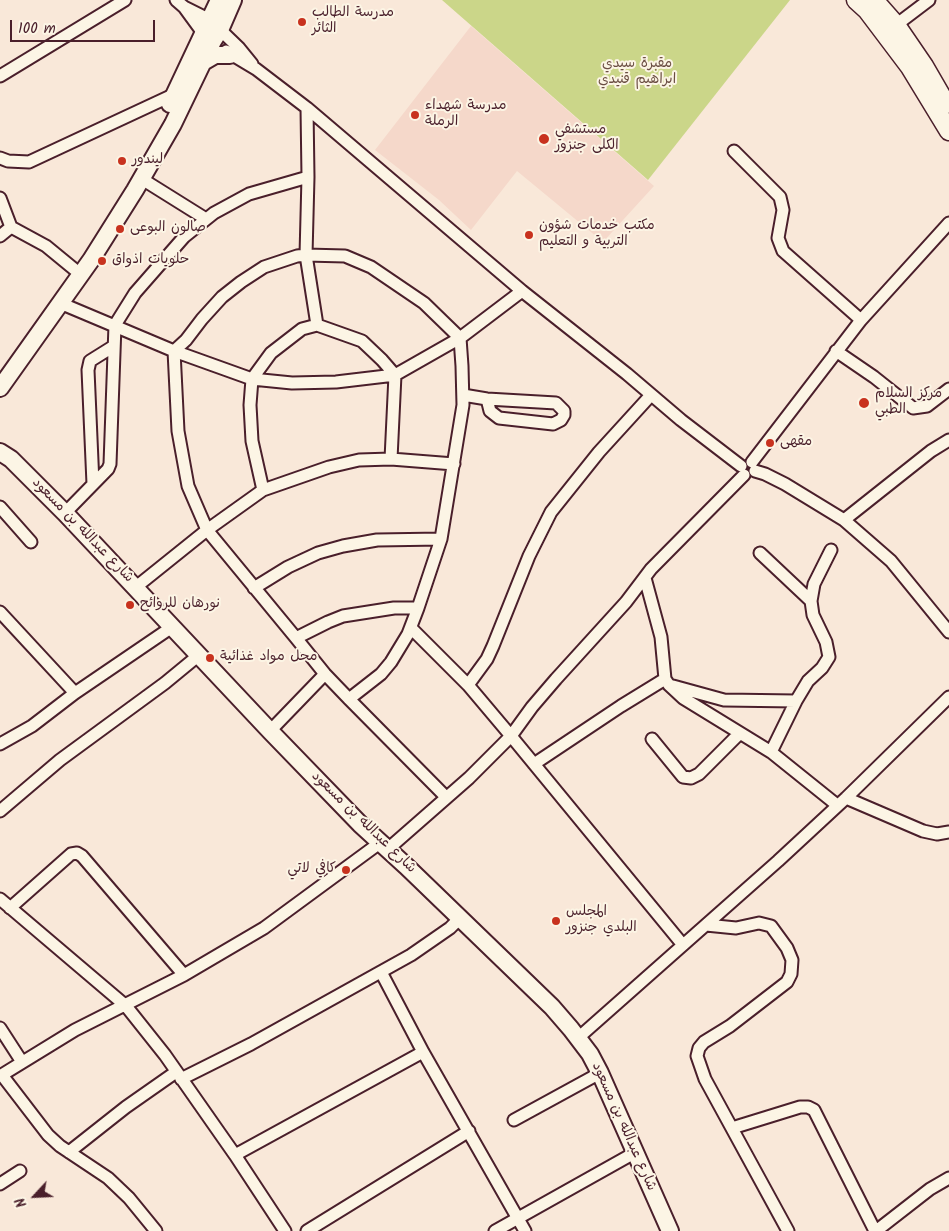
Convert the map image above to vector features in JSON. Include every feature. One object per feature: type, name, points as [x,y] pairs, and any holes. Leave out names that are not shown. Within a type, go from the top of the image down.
[{"type":"main road","points":[[856,0],[867,10],[910,67],[949,132]]},
{"type":"main road","points":[[874,0],[896,25],[924,66],[949,109]]},
{"type":"street","points":[[0,76],[125,0]]},
{"type":"street","points":[[0,388],[91,260],[142,179],[203,62],[219,0]]},
{"type":"street","points":[[0,370],[74,269],[126,185],[174,94],[211,31],[233,0]]},
{"type":"street","points":[[896,25],[929,0]]},
{"type":"street","points":[[180,3],[211,31],[230,55],[256,69],[307,108],[522,291],[681,420],[748,469],[765,474],[785,484],[844,520],[891,561],[949,632]]},
{"type":"street","points":[[211,31],[239,48],[256,69]]},
{"type":"street","points":[[203,62],[215,55],[230,55]]},
{"type":"street","points":[[0,158],[8,161],[29,162],[174,94]]},
{"type":"street","points":[[307,108],[306,255],[316,325]]},
{"type":"street","points":[[734,151],[780,197],[782,210],[778,238],[782,251],[860,320]]},
{"type":"street","points":[[65,513],[110,464],[114,325],[135,293],[184,238],[214,213],[249,194],[308,177]]},
{"type":"street","points":[[142,179],[206,220]]},
{"type":"street","points":[[0,198],[10,228],[46,246],[74,269]]},
{"type":"street","points":[[156,1231],[135,1205],[108,1178],[69,1152],[48,1135],[1,1076],[75,1030],[126,1006],[184,975],[264,928],[384,846],[469,778],[512,736],[556,679],[626,602],[644,578],[748,469],[860,320],[949,223]]},
{"type":"street","points":[[0,236],[10,228]]},
{"type":"street","points":[[174,351],[186,340],[222,297],[241,282],[264,267],[297,256],[306,255],[345,256],[371,267],[424,303],[460,338],[463,405],[441,539],[411,628],[400,648],[381,674],[349,698]]},
{"type":"street","points":[[60,303],[174,351],[252,379],[292,383],[336,382],[395,375],[460,338],[522,291]]},
{"type":"street","points":[[263,490],[252,442],[250,405],[252,379],[271,354],[302,329],[316,325],[362,341],[395,375],[391,459]]},
{"type":"street","points":[[93,484],[88,370],[90,361],[114,346]]},
{"type":"street","points":[[174,351],[178,431],[188,486],[208,530],[325,674],[446,797]]},
{"type":"street","points":[[836,351],[874,377],[913,408],[928,406],[949,389]]},
{"type":"street","points":[[463,395],[556,403],[564,411],[564,415],[561,420],[553,424],[499,418],[490,411],[486,398]]},
{"type":"street","points":[[468,685],[493,646],[529,556],[551,512],[599,452],[651,395]]},
{"type":"street","points":[[844,520],[931,451],[949,440]]},
{"type":"street","name":"شارع عبدالله بن مسعود","points":[[0,444],[5,456],[65,513],[360,824],[552,1007],[590,1054],[636,1152],[670,1231]]},
{"type":"street","points":[[136,587],[208,530],[263,490],[329,466],[360,460],[391,459],[454,464]]},
{"type":"street","points":[[0,507],[31,542]]},
{"type":"street","points":[[254,588],[288,567],[318,554],[344,546],[377,540],[441,539]]},
{"type":"street","points":[[771,752],[796,700],[808,681],[822,668],[829,657],[826,642],[813,615],[811,601],[814,584],[831,550]]},
{"type":"street","points":[[760,552],[811,601]]},
{"type":"street","points":[[644,578],[661,636],[667,682],[683,698],[771,752],[842,801],[923,831],[937,834],[949,832]]},
{"type":"street","points":[[296,638],[343,616],[394,608],[418,608]]},
{"type":"street","points":[[0,612],[75,693]]},
{"type":"street","points":[[0,744],[32,726],[75,693],[172,627]]},
{"type":"street","points":[[411,628],[468,685],[512,736],[683,945]]},
{"type":"street","points":[[0,810],[60,760],[200,655]]},
{"type":"street","points":[[270,731],[325,674]]},
{"type":"street","points":[[534,764],[621,706],[667,682],[724,700],[796,700]]},
{"type":"street","points":[[578,1038],[778,861],[949,697]]},
{"type":"street","points":[[652,739],[683,777],[691,778],[699,774],[740,733]]},
{"type":"street","points":[[10,908],[71,854],[77,853],[82,856],[184,975]]},
{"type":"street","points":[[0,899],[126,1006],[150,1035],[286,1231]]},
{"type":"street","points":[[69,1152],[126,1107],[178,1075],[250,1044],[381,972],[431,942],[460,918]]},
{"type":"street","points":[[706,925],[736,928],[759,923],[770,926],[787,948],[792,960],[791,974],[787,982],[730,1026],[704,1042],[697,1056],[705,1079],[788,1231]]},
{"type":"street","points":[[381,972],[423,1052],[525,1231]]},
{"type":"street","points":[[0,1028],[22,1062]]},
{"type":"street","points":[[235,1155],[423,1052]]},
{"type":"street","points":[[514,1120],[600,1073]]},
{"type":"street","points":[[732,1128],[800,1107],[808,1107],[814,1110],[876,1231],[930,1189],[949,1178]]},
{"type":"street","points":[[307,1231],[469,1131]]},
{"type":"street","points":[[495,1231],[636,1152]]},
{"type":"street","points":[[0,1184],[20,1171]]},
{"type":"shaded area","points":[[471,26],[654,186],[603,242],[517,171],[471,230],[439,200],[375,150]]},
{"type":"green space","name":"مقبرة سيدي ابراهيم قنيدي","points":[[442,0],[790,0],[648,180]]},
{"type":"place","name":"مدرسة الطالب الثائر","points":[[302,22]]},
{"type":"place","name":"مدرسة شهداء الرملة","points":[[415,115]]},
{"type":"place","name":"مستشفي الكلى جنزور","points":[[544,139]]},
{"type":"place","name":"ليندور","points":[[122,161]]},
{"type":"place","name":"صالون البوعى","points":[[120,229]]},
{"type":"place","name":"مكتب خدمات شؤون التربية و التعليم","points":[[529,235]]},
{"type":"place","name":"حلويات اذواق","points":[[102,261]]},
{"type":"place","name":"مركز السلام الطبي","points":[[864,403]]},
{"type":"place","name":"مقهى","points":[[770,443]]},
{"type":"place","name":"نورهان للروائح","points":[[130,605]]},
{"type":"place","name":"محل مواد غذائية","points":[[210,658]]},
{"type":"place","name":"كافي لاتي","points":[[346,870]]},
{"type":"place","name":"المجلس البلدي جنزور","points":[[556,921]]}]
